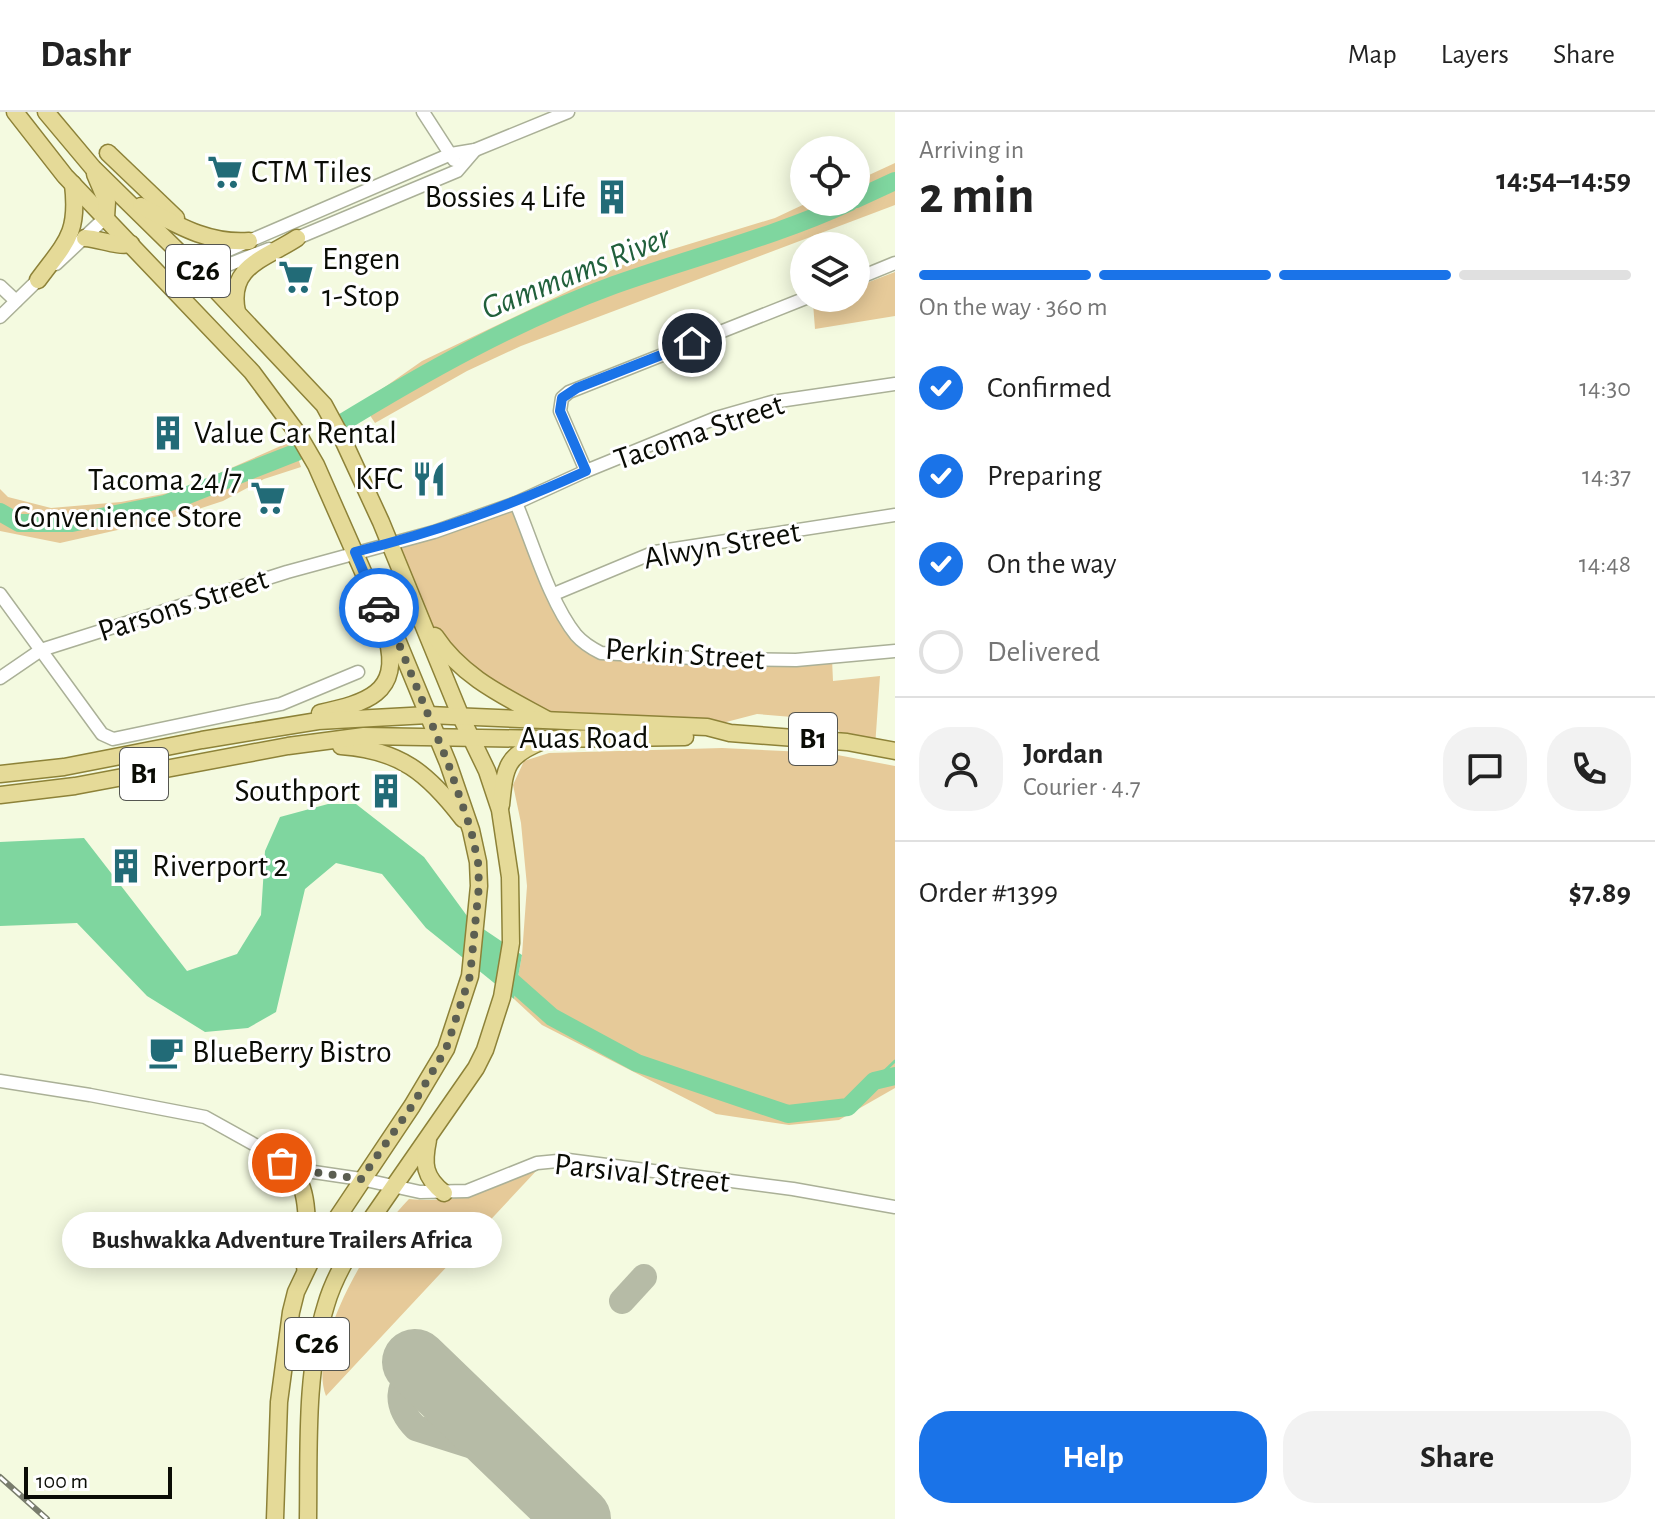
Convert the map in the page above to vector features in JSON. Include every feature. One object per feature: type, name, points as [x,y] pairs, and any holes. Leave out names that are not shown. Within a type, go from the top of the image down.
[{"type":"main road","name":"C26","points":[[15,112],[73,184],[263,386],[298,434],[372,548],[418,611],[461,717],[487,771],[500,810],[510,877],[511,943],[502,997],[481,1059],[393,1187],[334,1283],[321,1323],[312,1373],[308,1519]]},
{"type":"main road","name":"C26","points":[[46,112],[93,168],[126,198],[324,405],[344,442],[372,548],[379,608],[396,637],[437,736],[471,830],[478,862],[470,976],[461,1010],[439,1064],[361,1179],[304,1273],[291,1312],[280,1392],[275,1519]]},
{"type":"main road","points":[[108,153],[190,231]]},
{"type":"main road","points":[[93,168],[107,202],[106,217]]},
{"type":"main road","points":[[38,280],[73,229],[76,213],[73,184]]},
{"type":"main road","points":[[126,198],[213,240],[249,241]]},
{"type":"main road","points":[[85,238],[118,245],[131,244]]},
{"type":"main road","points":[[237,312],[235,292],[242,273],[297,238]]},
{"type":"main road","points":[[202,740],[343,708],[371,698],[388,679],[393,659],[379,608]]},
{"type":"main road","points":[[418,611],[446,650],[481,684],[554,723]]},
{"type":"main road","name":"B1","points":[[0,774],[64,767],[318,721],[428,715],[461,717]]},
{"type":"main road","name":"Auas Road","points":[[461,717],[707,727],[730,733],[827,740],[895,751]]},
{"type":"main road","name":"Auas Road","points":[[437,736],[548,739],[705,737],[730,733]]},
{"type":"main road","name":"B1","points":[[0,795],[127,778],[288,746],[364,736],[437,736]]},
{"type":"main road","points":[[500,810],[506,767],[517,753],[548,739]]},
{"type":"main road","points":[[288,746],[327,745],[382,751],[420,771],[442,791],[471,830]]},
{"type":"main road","points":[[429,1134],[425,1170],[431,1183],[444,1193]]},
{"type":"main road","points":[[274,1157],[295,1174],[304,1201],[307,1220],[304,1273]]},
{"type":"street","points":[[423,112],[451,154],[457,171]]},
{"type":"street","points":[[178,294],[219,254],[451,154],[475,150],[568,112]]},
{"type":"street","points":[[200,274],[297,238],[457,171],[475,150]]},
{"type":"street","points":[[0,317],[106,217]]},
{"type":"street","points":[[870,273],[895,263]]},
{"type":"street","points":[[0,286],[16,301]]},
{"type":"street","points":[[586,471],[560,411],[562,398],[569,392],[790,304]]},
{"type":"street","name":"Tacoma Street","points":[[372,548],[434,532],[516,503],[696,425],[772,402],[895,384]]},
{"type":"street","name":"Perkin Street","points":[[516,503],[554,594],[575,634],[587,646],[601,653],[796,660],[895,651]]},
{"type":"street","name":"Alwyn Street","points":[[554,594],[655,552],[895,515]]},
{"type":"street","name":"Parsons Street","points":[[0,678],[41,650],[372,548]]},
{"type":"street","points":[[0,594],[102,734],[113,739],[281,704],[358,672]]},
{"type":"street","name":"Parsival Street","points":[[0,1081],[205,1117],[300,1170],[420,1192],[467,1191],[537,1163],[568,1160],[793,1189],[895,1207]]},
{"type":"shaded area","points":[[895,163],[895,205],[870,214],[870,175]]},
{"type":"shaded area","points":[[790,211],[790,216],[866,216],[823,232],[790,232],[790,245],[521,346],[467,371],[375,423],[362,403],[422,361],[627,263]]},
{"type":"shaded area","points":[[895,272],[895,316],[815,329],[814,312],[870,312],[870,282]]},
{"type":"shaded area","points":[[292,441],[301,467],[264,479],[223,501],[171,518],[60,543],[0,531],[0,489],[8,497],[51,508],[121,502],[179,491]]},
{"type":"shaded area","points":[[516,503],[575,634],[601,653],[832,659],[833,681],[880,676],[875,747],[847,742],[828,720],[757,714],[707,727],[554,723],[487,680],[418,611],[389,544]]},
{"type":"shaded area","points":[[722,748],[827,753],[895,766],[895,1088],[839,1120],[789,1125],[716,1114],[542,1025],[514,999],[522,955],[527,886],[521,823],[513,785],[524,761],[549,753]]},
{"type":"shaded area","points":[[328,804],[356,804],[424,857],[470,920],[522,955],[514,999],[426,928],[382,874],[336,863],[305,889],[276,1012],[248,1028],[205,1032],[147,996],[77,923],[0,926],[0,842],[84,838],[187,971],[237,954],[261,915],[265,851],[280,817]]},
{"type":"shaded area","points":[[538,1169],[326,1396],[322,1374],[325,1348],[334,1320],[362,1263],[409,1199],[445,1199],[476,1194]]},
{"type":"waterway","name":"Gammams River","points":[[870,193],[895,181]]},
{"type":"waterway","name":"Gammams River","points":[[337,426],[437,367],[506,331],[578,299],[816,216]]},
{"type":"waterway","name":"Gammams River","points":[[0,512],[19,523],[72,523],[165,504],[297,452]]},
{"type":"waterway","points":[[499,970],[552,1017],[637,1063],[788,1114],[848,1107],[874,1081],[895,1076]]},
{"type":"waterway","points":[[874,1081],[895,1061]]},
{"type":"taxiway","points":[[622,1301],[644,1277]]},
{"type":"taxiway","points":[[424,1371],[406,1381],[400,1395],[404,1412],[416,1428],[517,1460]]},
{"type":"runway","points":[[415,1362],[578,1519]]},
{"type":"railway","points":[[0,1477],[47,1519]]},
{"type":"way so far","points":[[282,1163],[274,1157],[300,1170],[361,1179],[439,1064],[461,1010],[470,976],[479,886],[478,862],[471,830],[396,637],[379,608]]},
{"type":"place","name":"CTM Tiles","points":[[225,172]]},
{"type":"place","name":"Bossies 4 Life","points":[[612,197]]},
{"type":"place","name":"Engen 1-Stop","points":[[296,277]]},
{"type":"place","name":"Value Car Rental","points":[[168,433]]},
{"type":"place","name":"KFC","points":[[429,479]]},
{"type":"place","name":"Tacoma 24/7 Convenience Store","points":[[268,498]]},
{"type":"place","name":"Southport","points":[[386,791]]},
{"type":"place","name":"Riverport 2","points":[[126,866]]},
{"type":"place","name":"BlueBerry Bistro","points":[[166,1052]]},
{"type":"place","name":"Bushwakka Adventure Trailers Africa","points":[[282,1163]]},
{"type":"route","points":[[379,608],[355,552],[434,532],[516,503],[586,471],[560,411],[562,398],[577,388],[692,343]]}]
